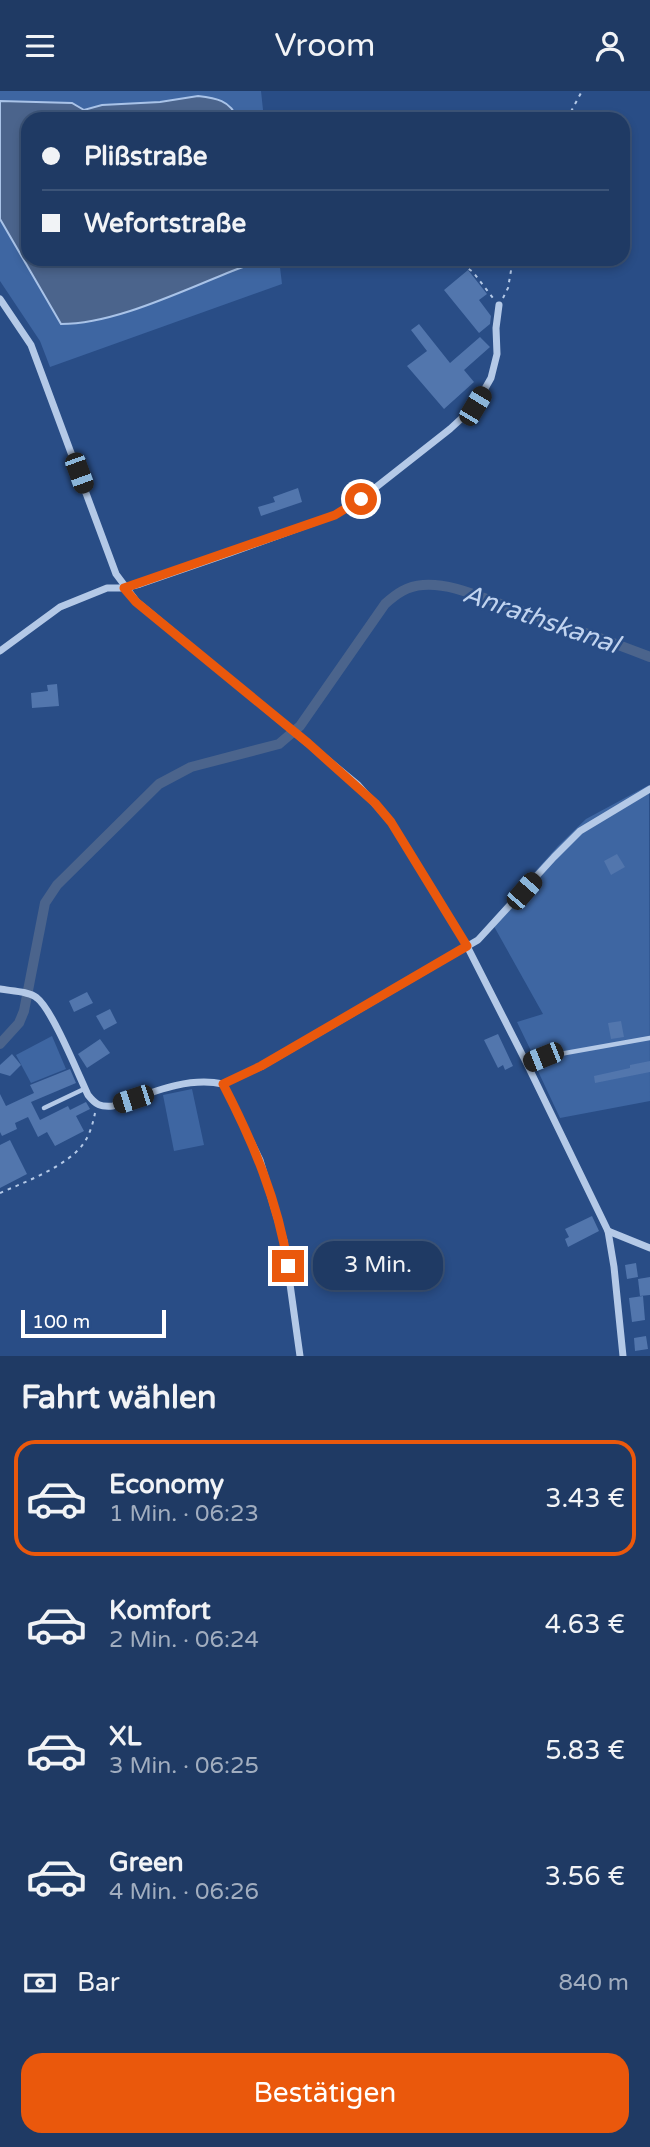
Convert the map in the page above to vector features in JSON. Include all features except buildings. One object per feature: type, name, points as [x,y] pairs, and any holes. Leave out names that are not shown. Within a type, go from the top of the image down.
[{"type":"street","points":[[0,299],[32,345],[116,574],[124,588],[136,602],[358,785],[391,822],[467,946],[608,1231],[622,1356]]},
{"type":"street","points":[[0,651],[60,607],[107,588],[124,588],[335,515],[385,482],[475,406],[491,379],[497,354],[499,305]]},
{"type":"street","points":[[0,989],[39,1000],[96,1105],[113,1105],[172,1086],[199,1081],[223,1084],[261,1066],[478,940],[580,831],[650,789]]},
{"type":"street","points":[[223,1084],[260,1160],[284,1241],[300,1356]]},
{"type":"street","points":[[608,1231],[650,1248]]},
{"type":"lane","points":[[527,1064],[543,1057],[650,1038]]},
{"type":"lane","points":[[44,1108],[85,1088]]},
{"type":"path","points":[[571,112],[582,91]]},
{"type":"path","points":[[464,266],[473,272],[499,305],[508,288],[512,266]]},
{"type":"path","points":[[0,1193],[39,1176],[83,1144],[91,1130],[96,1105]]},
{"type":"shaded area","points":[[0,91],[261,91],[263,112],[234,112],[198,96],[160,102],[102,105],[84,110],[72,103],[0,101]]},
{"type":"shaded area","points":[[198,96],[216,99],[227,104],[233,112],[21,112],[21,255],[0,219],[0,101],[72,103],[84,110],[102,105],[160,102]]},
{"type":"shaded area","points":[[0,219],[21,255],[21,266],[27,266],[61,324],[106,317],[156,301],[244,266],[280,266],[282,284],[50,367],[40,341],[0,281]]},
{"type":"shaded area","points":[[27,266],[244,266],[129,311],[106,318],[61,324]]},
{"type":"shaded area","points":[[649,785],[650,1101],[560,1118],[537,1069],[543,1057],[533,1055],[517,1022],[543,1014],[491,921],[586,819]]},
{"type":"shaded area","points":[[52,1036],[66,1069],[31,1083],[16,1055]]},
{"type":"shaded area","points":[[192,1089],[204,1145],[174,1151],[163,1095]]},
{"type":"waterway","name":"Anrathskanal","points":[[0,1044],[19,1023],[24,1011],[45,903],[57,885],[159,784],[191,767],[279,744],[300,726],[385,604],[402,591],[423,585],[455,588],[650,657]]},
{"type":"route","points":[[288,1266],[284,1241],[260,1160],[223,1084],[261,1066],[467,946],[391,822],[358,785],[136,602],[124,588],[335,515],[361,499]]}]
